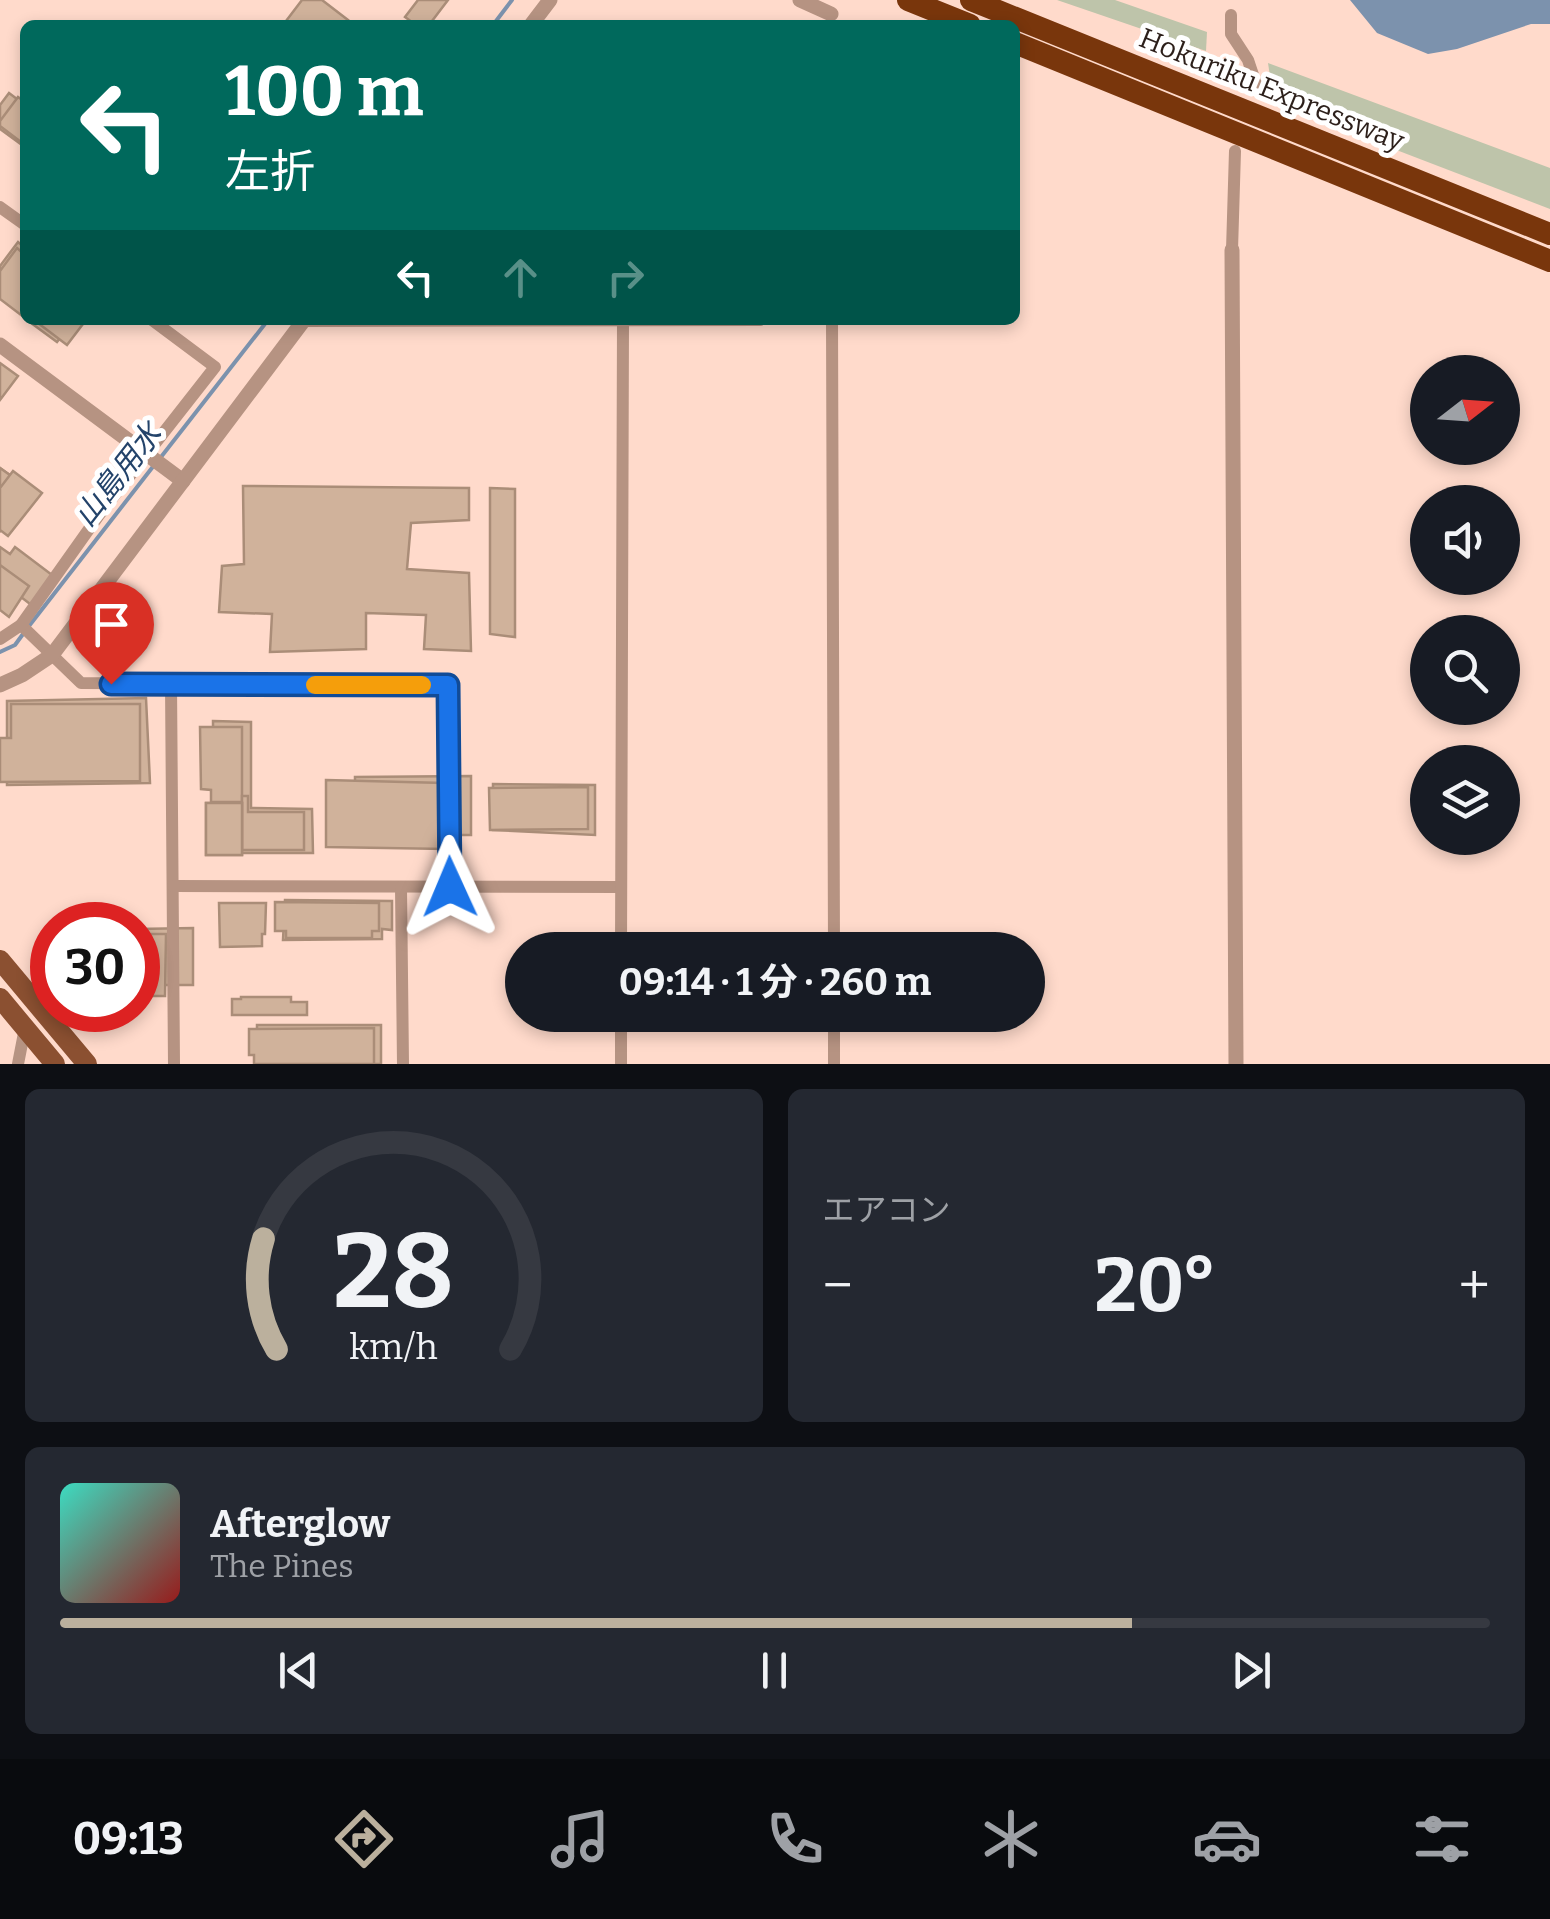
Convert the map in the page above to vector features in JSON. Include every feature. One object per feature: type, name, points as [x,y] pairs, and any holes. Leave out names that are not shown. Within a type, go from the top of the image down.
[{"type":"highway","points":[[908,0],[958,20]]},
{"type":"highway","name":"Hokuriku Expressway","points":[[971,0],[1550,234]]},
{"type":"highway","name":"Hokuriku Expressway","points":[[1020,45],[1550,261]]},
{"type":"main road","points":[[0,960],[87,1064]]},
{"type":"main road","points":[[0,998],[55,1064]]},
{"type":"street","points":[[535,20],[550,0]]},
{"type":"street","points":[[800,0],[831,19]]},
{"type":"street","points":[[1231,15],[1231,34],[1248,60],[1258,90]]},
{"type":"street","points":[[1235,151],[1232,250],[1236,1064]]},
{"type":"street","points":[[0,638],[22,626],[146,454],[216,367],[159,325]]},
{"type":"street","points":[[0,686],[52,654],[300,325]]},
{"type":"street","points":[[620,932],[623,325]]},
{"type":"street","points":[[832,325],[834,932]]},
{"type":"street","points":[[0,345],[182,481]]},
{"type":"street","points":[[22,626],[81,683],[448,685],[450,887]]},
{"type":"street","points":[[171,685],[174,1064]]},
{"type":"street","points":[[172,886],[620,888]]},
{"type":"street","points":[[402,887],[403,1064]]},
{"type":"street","points":[[18,1064],[25,1028]]},
{"type":"street","points":[[621,1032],[621,1064]]},
{"type":"street","points":[[834,1032],[834,1064]]},
{"type":"green space","points":[[1057,0],[1115,0],[1207,32],[1206,51]]},
{"type":"green space","points":[[1268,63],[1550,168],[1550,209],[1274,103]]},
{"type":"water","points":[[1350,0],[1550,0],[1550,24],[1531,24],[1457,49],[1428,54],[1377,33]]},
{"type":"building","points":[[302,0],[322,0],[348,20],[287,20]]},
{"type":"building","points":[[418,0],[448,0],[433,20],[405,17]]},
{"type":"building","points":[[9,93],[20,101],[20,144],[0,129],[0,105]]},
{"type":"building","points":[[20,98],[20,141],[0,126]]},
{"type":"building","points":[[18,242],[20,310],[0,295],[0,266]]},
{"type":"building","points":[[17,248],[20,314],[0,299],[0,271]]},
{"type":"building","points":[[34,325],[70,325],[57,342]]},
{"type":"building","points":[[41,325],[82,325],[67,345]]},
{"type":"building","points":[[0,363],[18,376],[0,400]]},
{"type":"building","points":[[0,468],[31,490],[0,531]]},
{"type":"building","points":[[0,468],[31,490],[0,531]]},
{"type":"building","points":[[13,471],[42,493],[8,536],[0,530],[0,488]]},
{"type":"building","points":[[243,486],[469,488],[469,520],[411,523],[407,569],[469,573],[471,651],[424,649],[426,615],[366,613],[366,649],[270,652],[272,614],[219,612],[222,566],[244,564]]},
{"type":"building","points":[[490,488],[515,489],[515,637],[490,634]]},
{"type":"building","points":[[0,547],[10,554],[15,547],[56,578],[34,607],[0,581]]},
{"type":"building","points":[[0,565],[29,586],[9,617],[0,610]]},
{"type":"building","points":[[146,698],[150,783],[7,785],[7,701]]},
{"type":"building","points":[[11,704],[140,704],[140,781],[0,782],[0,738],[11,738]]},
{"type":"building","points":[[213,721],[251,722],[251,808],[312,809],[313,853],[214,853]]},
{"type":"building","points":[[200,727],[242,727],[242,802],[211,802],[211,790],[201,789]]},
{"type":"building","points":[[471,776],[471,835],[407,835],[407,843],[387,843],[386,836],[355,836],[355,777]]},
{"type":"building","points":[[326,780],[444,783],[445,849],[326,847]]},
{"type":"building","points":[[493,784],[595,785],[595,835],[493,830]]},
{"type":"building","points":[[588,787],[588,829],[490,830],[489,788]]},
{"type":"building","points":[[242,796],[248,796],[248,812],[304,812],[304,850],[242,850]]},
{"type":"building","points":[[206,803],[242,803],[242,855],[206,855]]},
{"type":"building","points":[[206,803],[242,803],[242,855],[206,855]]},
{"type":"building","points":[[285,900],[392,901],[392,930],[382,929],[382,939],[283,940]]},
{"type":"building","points":[[275,902],[379,903],[379,931],[372,931],[372,938],[286,938],[286,931],[275,931]]},
{"type":"building","points":[[219,903],[266,903],[262,946],[220,947]]},
{"type":"building","points":[[193,928],[193,985],[160,985],[160,929]]},
{"type":"building","points":[[160,934],[166,934],[165,996],[160,996]]},
{"type":"building","points":[[291,997],[291,1002],[307,1002],[307,1015],[232,1015],[232,999]]},
{"type":"building","points":[[257,1025],[381,1025],[381,1064],[257,1064]]},
{"type":"building","points":[[374,1028],[374,1064],[254,1064],[254,1055],[249,1055],[249,1029]]},
{"type":"waterway","name":"山島用水","points":[[497,20],[512,0]]},
{"type":"waterway","name":"山島用水","points":[[161,457],[264,325]]},
{"type":"waterway","name":"山島用水","points":[[29,626],[155,464]]},
{"type":"waterway","name":"山島用水","points":[[0,652],[15,645],[23,634]]},
{"type":"slow traffic","points":[[315,685],[422,685]]},
{"type":"route","points":[[111,684],[448,685],[450,887]]}]
